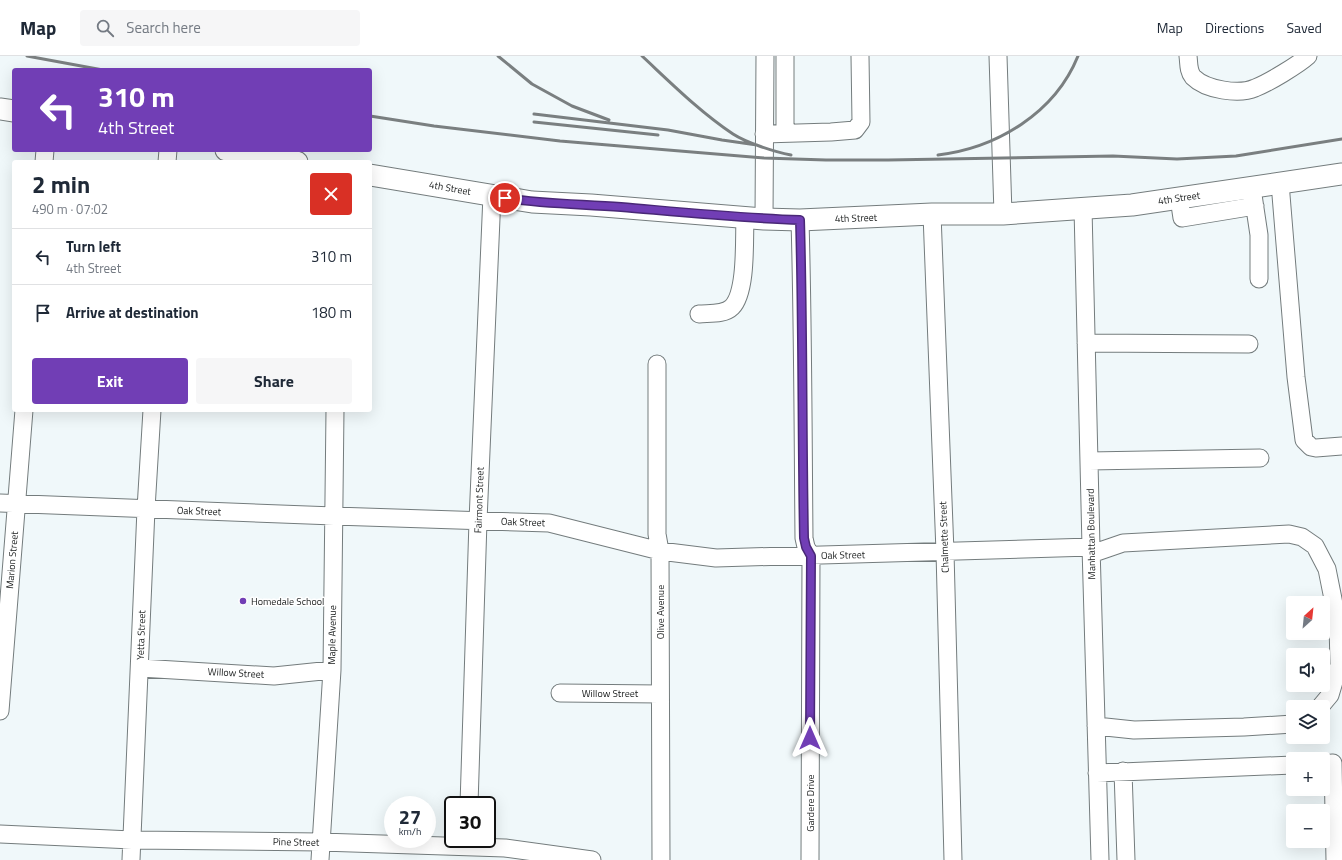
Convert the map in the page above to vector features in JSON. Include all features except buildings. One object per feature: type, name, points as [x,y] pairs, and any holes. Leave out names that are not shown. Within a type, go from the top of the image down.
[{"type":"main road","points":[[0,109],[12,111]]},
{"type":"main road","points":[[238,152],[285,160]]},
{"type":"main road","name":"4th Street","points":[[372,174],[532,202],[800,220],[932,214],[1003,214],[1132,205],[1210,193],[1253,197],[1280,183],[1342,174]]},
{"type":"street","points":[[699,314],[722,312],[731,307],[741,289],[742,276],[754,218],[764,134],[765,56]]},
{"type":"street","points":[[785,133],[786,56]]},
{"type":"street","points":[[764,134],[855,130],[861,122],[860,56]]},
{"type":"street","points":[[998,56],[1003,214]]},
{"type":"street","points":[[1188,56],[1189,68],[1193,76],[1203,84],[1235,92],[1254,88],[1279,75],[1308,56]]},
{"type":"street","points":[[1280,183],[1296,377],[1304,440],[1311,447],[1316,448],[1342,446]]},
{"type":"street","points":[[1209,214],[1210,193]]},
{"type":"street","name":"Fairmont Street","points":[[469,796],[478,521],[492,195]]},
{"type":"street","points":[[1179,198],[1182,218],[1209,214],[1253,197],[1259,236],[1259,279]]},
{"type":"street","name":"Manhattan Boulevard","points":[[1083,208],[1100,860]]},
{"type":"street","name":"Chalmette Street","points":[[932,214],[945,552],[953,860]]},
{"type":"street","name":"Gardere Drive","points":[[800,220],[804,538],[806,547],[811,556],[810,860]]},
{"type":"street","points":[[1086,344],[1249,344]]},
{"type":"street","name":"Olive Avenue","points":[[657,364],[657,534],[660,551],[661,860]]},
{"type":"street","name":"Marion Street","points":[[0,711],[8,503],[24,412]]},
{"type":"street","name":"Yetta Street","points":[[131,860],[146,509],[152,412]]},
{"type":"street","name":"Maple Avenue","points":[[320,860],[332,670],[335,412]]},
{"type":"street","points":[[1089,461],[1260,458]]},
{"type":"street","name":"Oak Street","points":[[8,503],[549,523],[660,551],[716,558],[945,552],[1091,551],[1123,543],[1288,534],[1302,537],[1315,546],[1327,569],[1338,624],[1339,665],[1330,695],[1326,700]]},
{"type":"street","name":"Willow Street","points":[[140,668],[274,676],[332,670]]},
{"type":"street","name":"Willow Street","points":[[560,693],[660,694]]},
{"type":"street","points":[[1096,726],[1134,730],[1286,724]]},
{"type":"street","points":[[1330,763],[1333,763],[1335,860]]},
{"type":"street","points":[[1097,773],[1286,765]]},
{"type":"street","points":[[1123,771],[1126,860]]},
{"type":"street","name":"Pine Street","points":[[0,834],[132,840],[321,842],[468,849],[505,848],[592,860]]},
{"type":"railway","points":[[27,56],[92,68]]},
{"type":"railway","points":[[498,56],[532,84],[572,106],[609,120]]},
{"type":"railway","points":[[642,56],[697,107],[733,134],[761,147],[791,155]]},
{"type":"railway","points":[[938,155],[982,145],[1002,136],[1022,124],[1039,111],[1055,95],[1068,76],[1078,56]]},
{"type":"railway","points":[[534,114],[668,130],[757,145]]},
{"type":"railway","points":[[372,116],[434,126],[560,141],[764,158],[826,160],[1113,156],[1177,159],[1236,156],[1342,139]]},
{"type":"railway","points":[[534,122],[658,135]]},
{"type":"place","name":"Homedale School","points":[[243,601]]},
{"type":"route","points":[[505,198],[532,202],[591,205],[764,219],[800,220],[804,543],[811,556],[810,738]]}]
